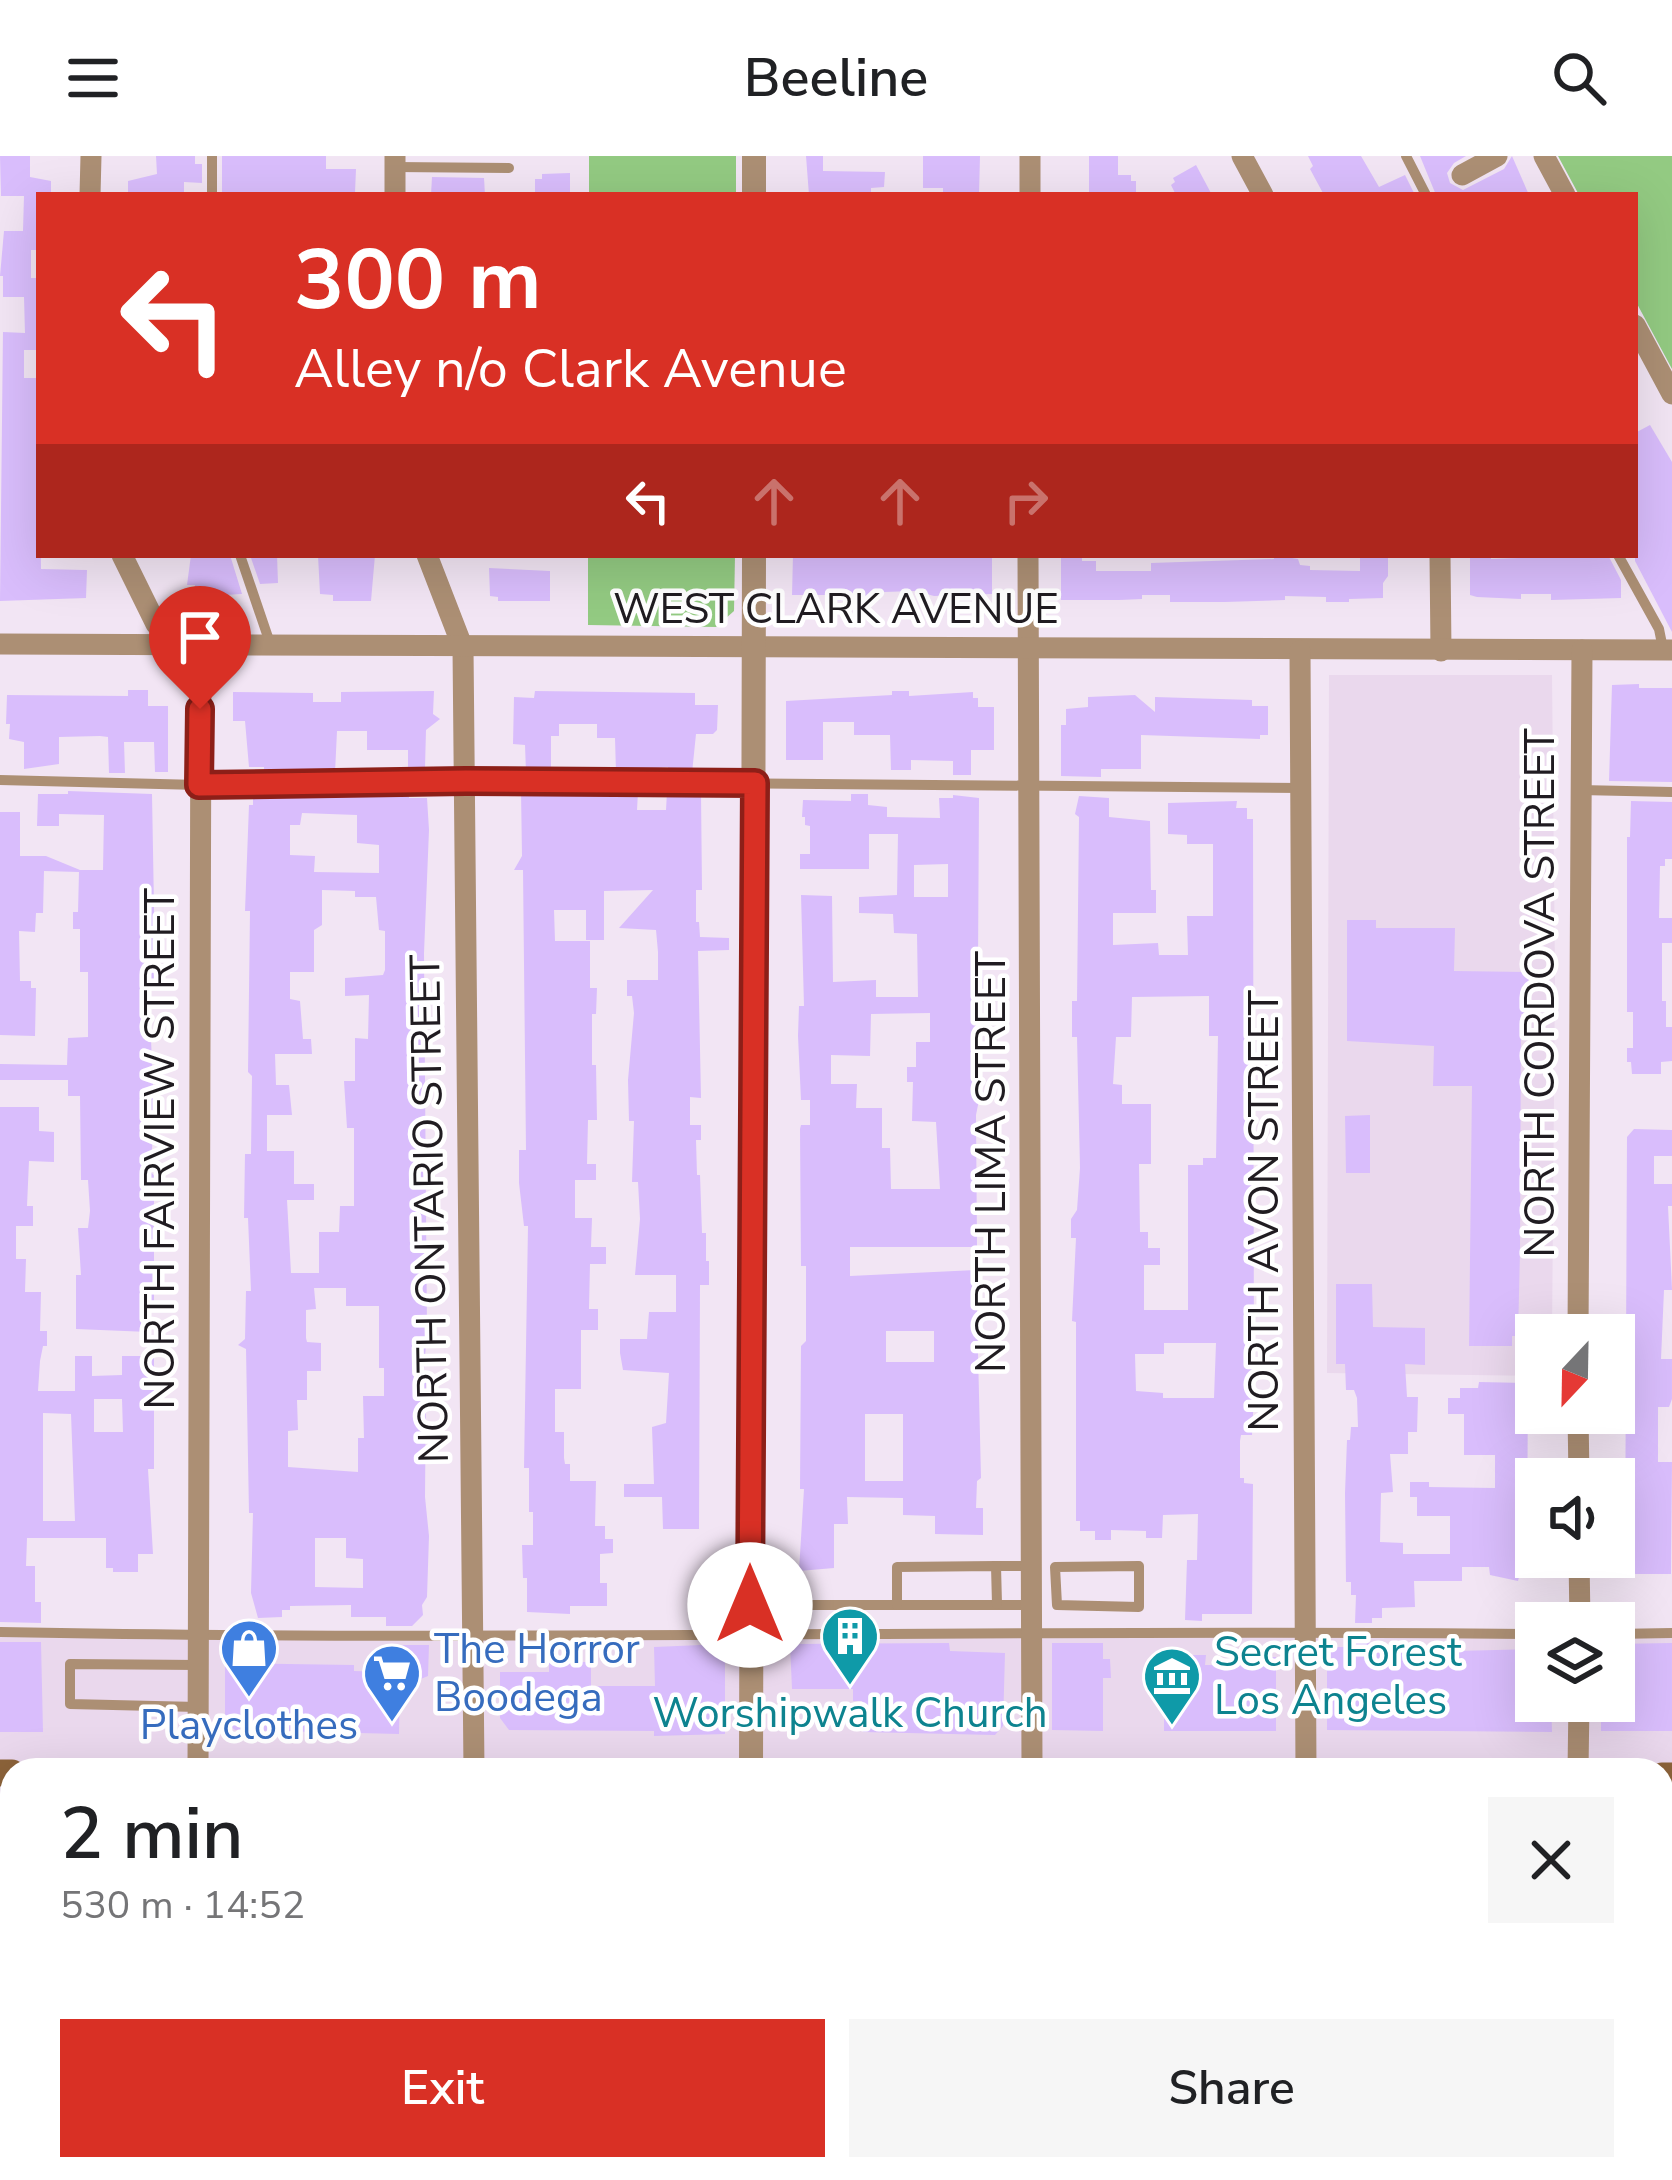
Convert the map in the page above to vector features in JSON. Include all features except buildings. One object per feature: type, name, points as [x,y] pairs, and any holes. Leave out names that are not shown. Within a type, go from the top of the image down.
[{"type":"street","points":[[91,156],[91,192]]},
{"type":"street","points":[[754,156],[754,192]]},
{"type":"street","points":[[1030,156],[1030,192]]},
{"type":"street","points":[[1242,156],[1261,192]]},
{"type":"street","points":[[1462,175],[1497,156]]},
{"type":"street","points":[[1544,156],[1562,192]]},
{"type":"street","points":[[1638,331],[1672,394]]},
{"type":"street","points":[[123,558],[156,624],[187,647]]},
{"type":"street","name":"NORTH ONTARIO STREET","points":[[428,558],[463,648],[474,1758]]},
{"type":"street","points":[[751,1758],[754,558]]},
{"type":"street","name":"NORTH LIMA STREET","points":[[1028,558],[1032,1758]]},
{"type":"street","points":[[1440,558],[1441,652]]},
{"type":"street","name":"WEST CLARK AVENUE","points":[[0,644],[1667,650]]},
{"type":"street","name":"NORTH FAIRVIEW STREET","points":[[187,647],[201,671],[198,1758]]},
{"type":"street","name":"NORTH CORDOVA STREET","points":[[1578,1314],[1582,650]]},
{"type":"street","name":"NORTH AVON STREET","points":[[1300,651],[1306,1758]]},
{"type":"street","points":[[1578,1758],[1579,1722]]},
{"type":"lane","points":[[212,156],[212,192]]},
{"type":"lane","points":[[1406,156],[1424,192]]},
{"type":"lane","points":[[395,162],[509,168]]},
{"type":"lane","points":[[240,558],[271,646]]},
{"type":"lane","points":[[1620,558],[1667,650]]},
{"type":"lane","points":[[0,780],[199,785],[466,781],[1301,788]]},
{"type":"lane","points":[[1580,790],[1672,791]]},
{"type":"lane","points":[[897,1605],[897,1567],[996,1566],[1031,1585]]},
{"type":"lane","points":[[996,1566],[997,1604]]},
{"type":"lane","points":[[1139,1566],[1138,1607],[1057,1605],[1056,1584],[1055,1567],[1139,1566]]},
{"type":"lane","points":[[750,1605],[997,1604],[1031,1585],[1056,1584]]},
{"type":"lane","points":[[0,1632],[199,1636],[1515,1634]]},
{"type":"lane","points":[[1635,1634],[1672,1633]]},
{"type":"lane","points":[[198,1707],[70,1704],[70,1664],[199,1665]]},
{"type":"shaded area","points":[[1329,675],[1552,675],[1552,1314],[1515,1314],[1515,1376],[1327,1373]]},
{"type":"shaded area","points":[[1515,1634],[1515,1722],[1635,1722],[1635,1635],[1672,1635],[1672,1758],[0,1758],[0,1637]]},
{"type":"green space","points":[[589,156],[736,156],[736,192],[589,192]]},
{"type":"green space","points":[[1558,156],[1672,156],[1672,369],[1638,306],[1638,192],[1577,192]]},
{"type":"green space","points":[[588,558],[735,558],[734,611],[716,627],[588,625]]},
{"type":"place","name":"Worshipwalk Church","points":[[850,1687]]},
{"type":"place","name":"Playclothes","points":[[249,1699]]},
{"type":"place","name":"The Horror Boodega","points":[[392,1724]]},
{"type":"place","name":"Secret Forest Los Angeles","points":[[1172,1727]]},
{"type":"route","points":[[200,709],[199,785],[755,783],[750,1605]]}]
